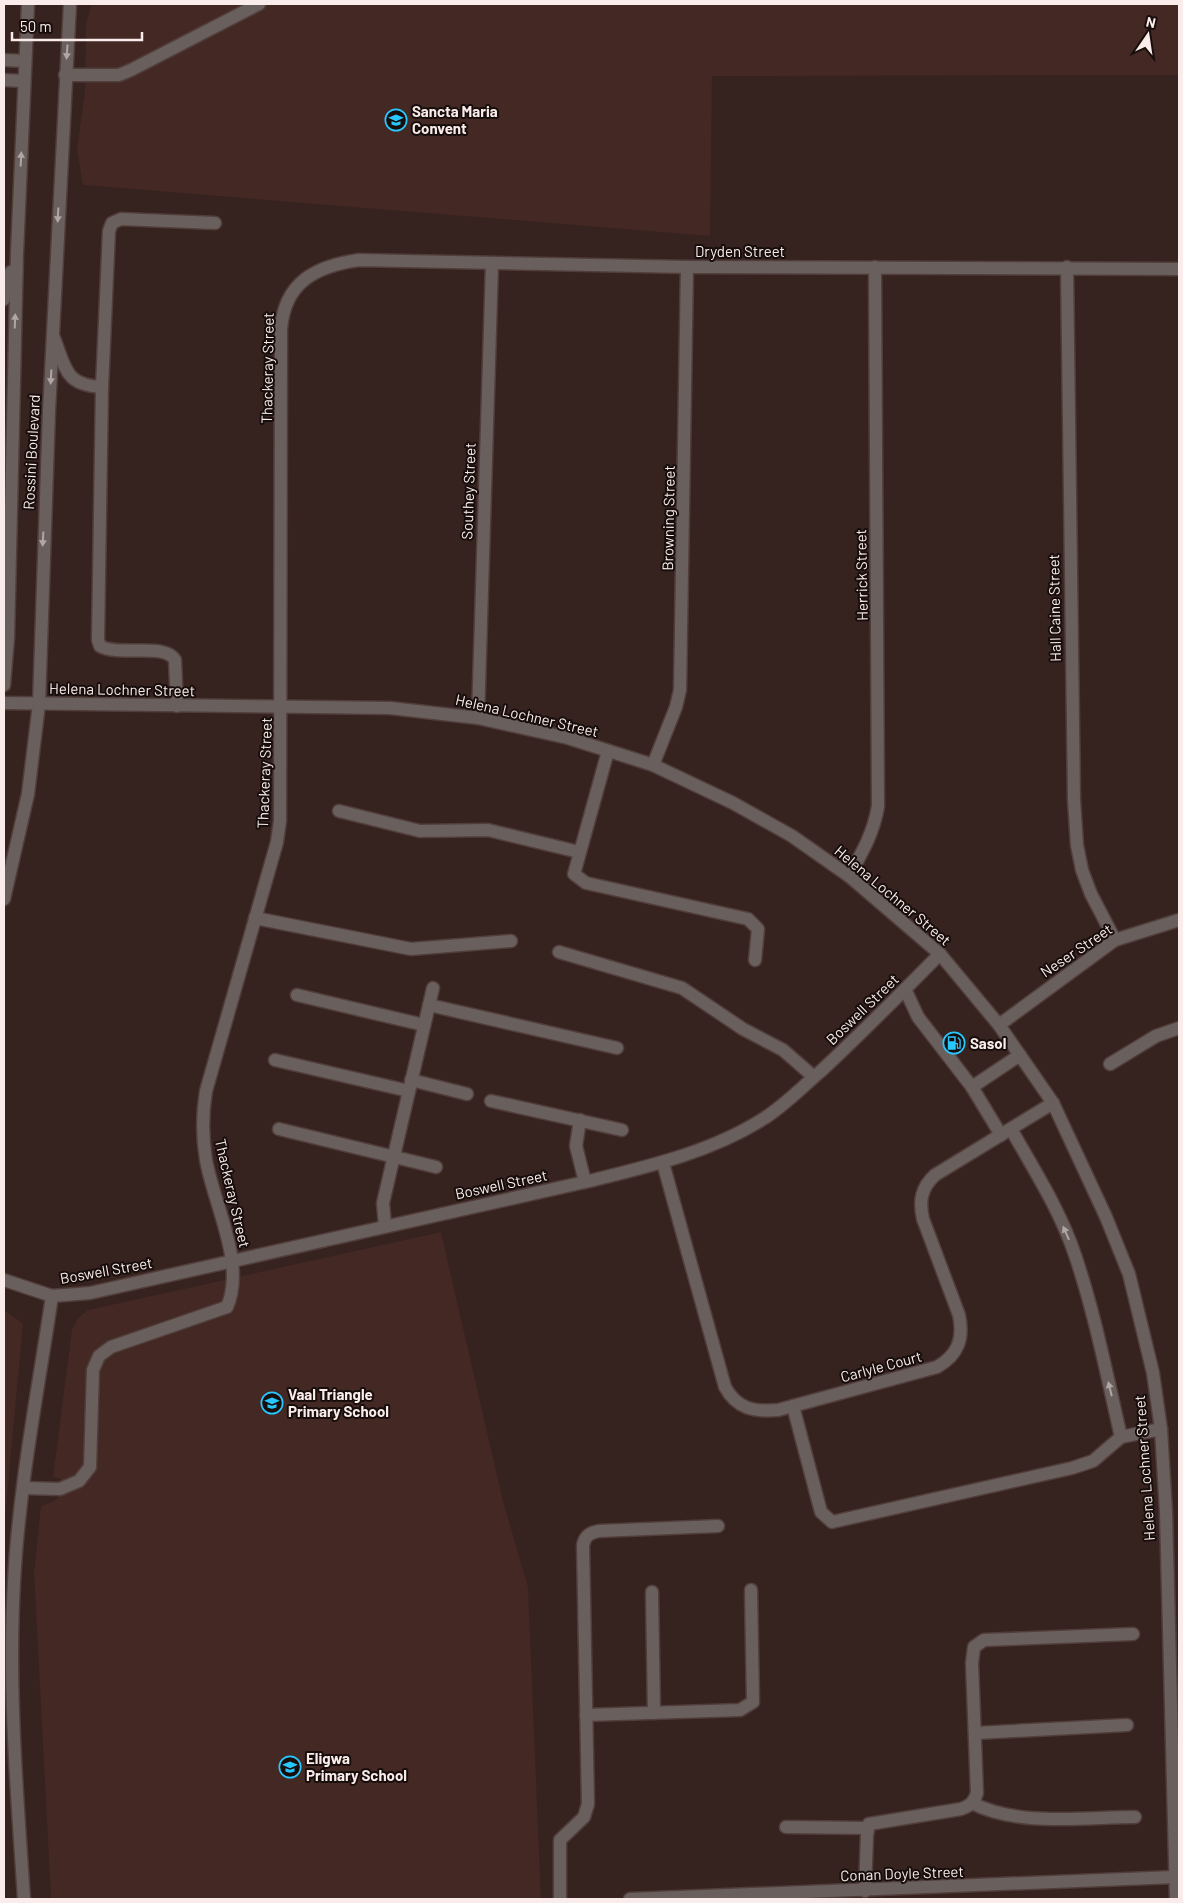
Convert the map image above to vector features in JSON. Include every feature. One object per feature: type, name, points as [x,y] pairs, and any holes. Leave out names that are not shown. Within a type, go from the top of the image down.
[{"type":"street","name":"Rossini Boulevard","points":[[4,685],[8,638],[6,575],[28,4]]},
{"type":"street","name":"Rossini Boulevard","points":[[4,899],[28,794],[39,704],[41,589],[70,4]]},
{"type":"street","points":[[65,75],[119,75],[259,4]]},
{"type":"street","points":[[4,60],[25,60]]},
{"type":"street","points":[[4,80],[24,81]]},
{"type":"street","points":[[177,706],[175,660],[173,656],[162,652],[111,650],[100,646],[98,640],[102,387],[109,231],[112,223],[121,219],[215,223]]},
{"type":"street","points":[[4,299],[17,254]]},
{"type":"street","name":"Dryden Street","points":[[304,280],[320,270],[340,262],[359,260],[687,267],[1067,267],[1179,269]]},
{"type":"street","name":"Southey Street","points":[[478,718],[492,264]]},
{"type":"street","name":"Browning Street","points":[[653,765],[676,707],[680,690],[687,267]]},
{"type":"street","name":"Hall Caine Street","points":[[1067,267],[1074,809],[1077,845],[1082,870],[1091,894],[1115,940]]},
{"type":"street","name":"Herrick Street","points":[[849,876],[868,842],[876,819],[878,806],[875,268]]},
{"type":"street","name":"Thackeray Street","points":[[24,1488],[60,1489],[79,1481],[90,1467],[90,1396],[93,1370],[99,1356],[111,1346],[227,1307],[233,1294],[232,1261],[206,1162],[202,1116],[206,1091],[277,842],[281,798],[282,708],[281,330],[285,303],[295,288],[304,280]]},
{"type":"street","points":[[53,334],[64,363],[75,381],[84,386],[102,387]]},
{"type":"street","name":"Helena Lochner Street","points":[[4,703],[390,708],[478,718],[568,738],[653,765],[732,803],[792,836],[849,876],[940,954],[999,1025],[1053,1104],[1106,1217],[1128,1274],[1153,1373],[1161,1429],[1166,1512],[1176,1899]]},
{"type":"street","points":[[608,751],[574,874],[580,881],[748,919],[758,929],[755,960]]},
{"type":"street","points":[[339,811],[420,831],[488,830],[579,852]]},
{"type":"street","points":[[255,918],[411,949],[512,941]]},
{"type":"street","name":"Neser Street","points":[[999,1025],[1115,940],[1179,920]]},
{"type":"street","points":[[559,952],[682,988],[743,1029],[783,1050],[814,1077]]},
{"type":"street","name":"Boswell Street","points":[[4,1280],[52,1296],[90,1293],[663,1163],[706,1148],[764,1119],[814,1077],[940,954]]},
{"type":"street","points":[[385,1226],[383,1203],[433,988]]},
{"type":"street","points":[[905,989],[918,1017],[1006,1132],[1046,1189],[1075,1253],[1089,1301],[1122,1437]]},
{"type":"street","points":[[297,995],[424,1025]]},
{"type":"street","points":[[428,1005],[617,1048]]},
{"type":"street","points":[[1110,1064],[1156,1036],[1179,1028]]},
{"type":"street","points":[[972,1087],[1020,1055]]},
{"type":"street","points":[[275,1060],[410,1086],[466,1094]]},
{"type":"street","points":[[491,1101],[622,1130]]},
{"type":"street","name":"Carlyle Court","points":[[663,1163],[725,1387],[737,1404],[746,1408],[766,1411],[793,1406],[937,1367],[948,1361],[956,1351],[962,1330],[959,1315],[923,1219],[920,1207],[921,1195],[927,1183],[935,1175],[1053,1104]]},
{"type":"street","points":[[580,1120],[576,1146],[585,1182]]},
{"type":"street","points":[[279,1129],[436,1167]]},
{"type":"street","points":[[24,1899],[17,1793],[14,1582],[24,1488],[52,1296]]},
{"type":"street","points":[[793,1406],[821,1512],[832,1522],[1079,1466],[1098,1458],[1122,1437],[1161,1429]]},
{"type":"street","points":[[1166,1512],[1179,1512]]},
{"type":"street","points":[[560,1899],[560,1840],[584,1817],[588,1804],[584,1539],[592,1533],[599,1531],[718,1526]]},
{"type":"street","points":[[586,1714],[740,1710],[751,1705],[753,1702],[751,1590]]},
{"type":"street","points":[[652,1592],[654,1713]]},
{"type":"street","points":[[865,1890],[867,1828],[870,1824],[875,1821],[961,1809],[972,1803],[977,1793],[972,1663],[974,1646],[984,1640],[1133,1634]]},
{"type":"street","points":[[976,1733],[1127,1725]]},
{"type":"street","points":[[972,1803],[980,1807],[1022,1818],[1135,1817]]},
{"type":"street","points":[[786,1827],[867,1828]]},
{"type":"street","name":"Conan Doyle Street","points":[[630,1899],[1175,1877]]},
{"type":"shaded area","name":"Sancta Maria Convent","points":[[92,4],[1179,4],[1179,75],[712,76],[710,236],[83,185],[77,149],[85,91],[86,23]]},
{"type":"shaded area","points":[[441,1232],[503,1501],[528,1587],[541,1899],[51,1899],[34,1572],[41,1506],[59,1497],[61,1479],[53,1477],[72,1329],[78,1318],[88,1310]]},
{"type":"shaded area","points":[[4,1310],[23,1324],[4,1529]]},
{"type":"place","name":"Sancta Maria Convent","points":[[396,120]]},
{"type":"place","name":"Sasol","points":[[954,1043]]},
{"type":"place","name":"Vaal Triangle Primary School","points":[[272,1403]]},
{"type":"place","name":"Eligwa Primary School","points":[[290,1767]]}]
